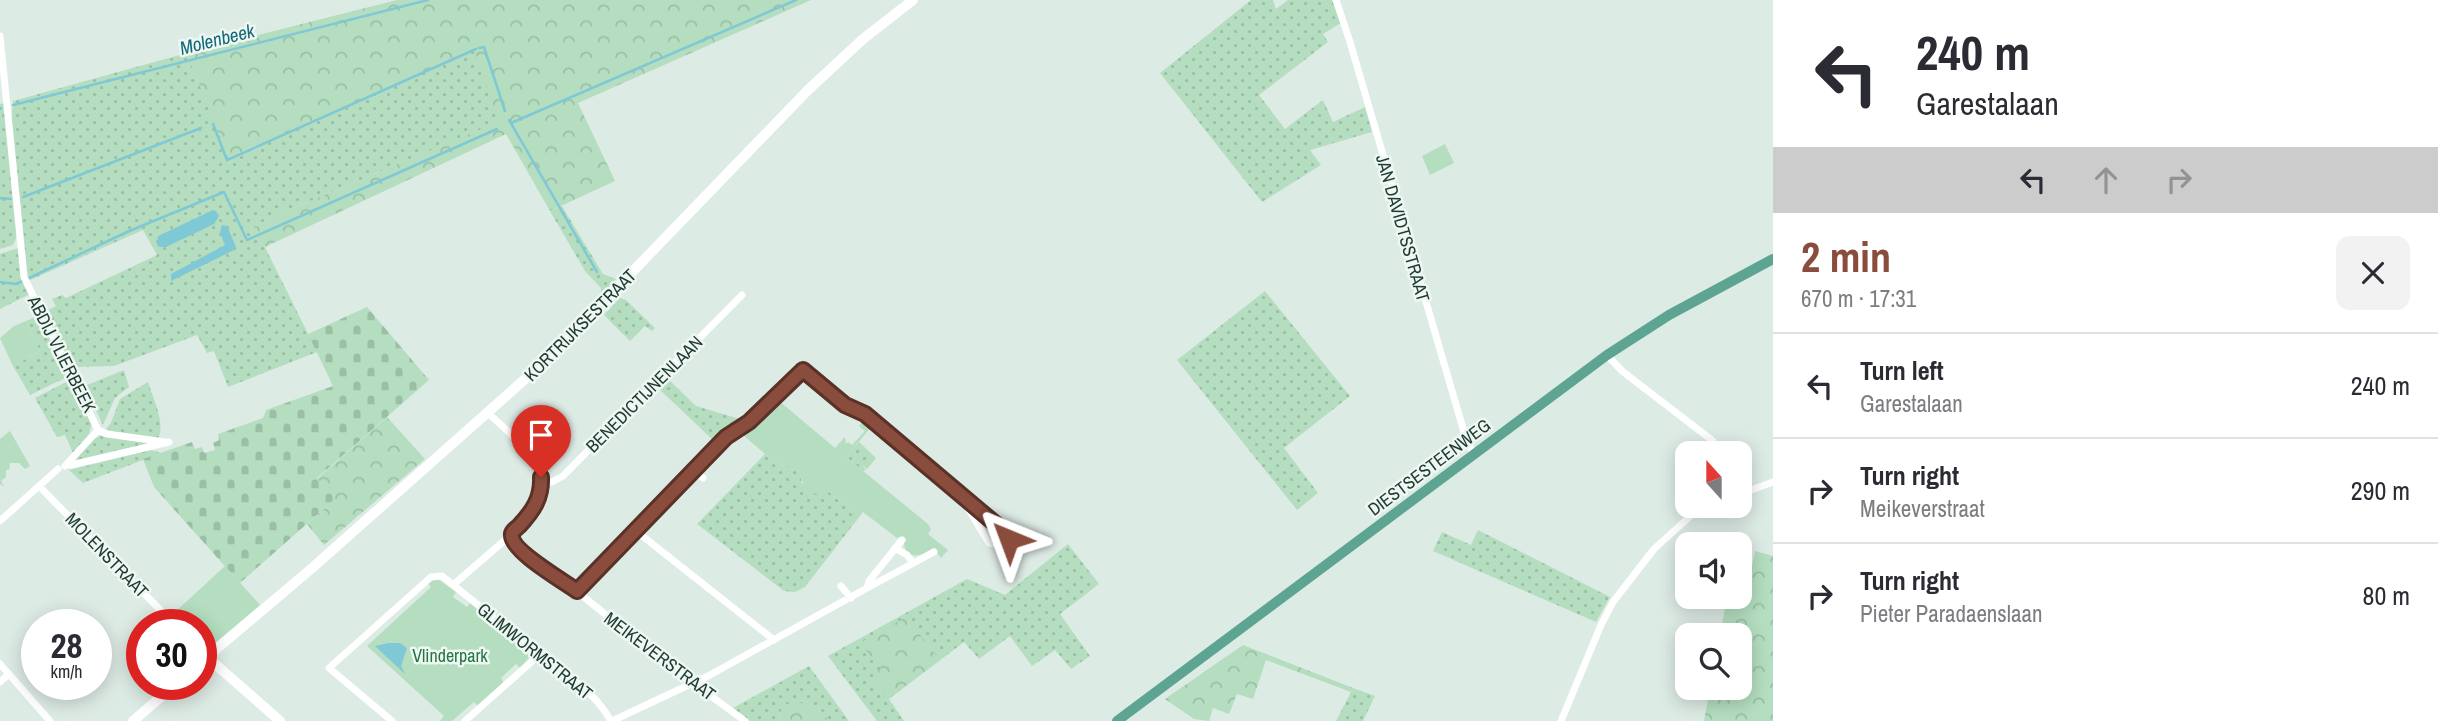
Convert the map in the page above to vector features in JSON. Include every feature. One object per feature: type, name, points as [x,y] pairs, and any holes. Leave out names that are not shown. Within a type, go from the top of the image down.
[{"type":"main road","name":"DIESTSESTEENWEG","points":[[1117,721],[1607,355],[1669,315],[1773,259]]},
{"type":"street","name":"KORTRIJKSESTRAAT","points":[[217,646],[311,569],[550,357],[808,90],[863,38],[913,0]]},
{"type":"street","name":"JAN DAVIDTSSTRAAT","points":[[1336,0],[1467,442],[1474,455]]},
{"type":"street","name":"ABDIJ VLIERBEEK","points":[[0,36],[23,277],[98,430],[107,434],[169,442],[63,467]]},
{"type":"street","name":"BENEDICTIJNENLAAN","points":[[541,482],[563,476],[742,295]]},
{"type":"street","points":[[1607,355],[1622,371],[1713,441]]},
{"type":"street","points":[[577,591],[726,437],[749,422],[803,370],[845,405],[865,414],[994,522],[1007,534],[1007,541],[999,545],[991,544],[958,492]]},
{"type":"street","points":[[392,721],[330,668],[430,577],[442,576],[453,585],[512,537],[513,531],[534,509],[540,495],[541,482],[533,457],[488,413]]},
{"type":"street","name":"ABDIJ VLIERBEEK","points":[[0,521],[63,467],[98,430]]},
{"type":"street","points":[[693,470],[703,478]]},
{"type":"street","points":[[1752,490],[1773,482]]},
{"type":"street","name":"MOLENSTRAAT","points":[[39,486],[159,609]]},
{"type":"street","points":[[1561,721],[1613,602],[1654,549],[1688,518]]},
{"type":"street","points":[[982,531],[994,522]]},
{"type":"street","points":[[636,531],[774,640]]},
{"type":"street","name":"MEIKEVERSTRAAT","points":[[512,537],[520,550],[745,721]]},
{"type":"street","points":[[867,588],[869,581],[902,540]]},
{"type":"street","points":[[895,548],[907,555],[913,563]]},
{"type":"street","points":[[611,721],[695,683],[934,552]]},
{"type":"street","name":"GLIMWORMSTRAAT","points":[[453,585],[538,656],[592,695],[611,721]]},
{"type":"street","points":[[841,586],[851,598]]},
{"type":"street","points":[[465,721],[538,656]]},
{"type":"street","points":[[0,664],[50,721]]},
{"type":"street","points":[[217,669],[280,721]]},
{"type":"street","points":[[0,682],[9,674]]},
{"type":"street","points":[[133,721],[157,700]]},
{"type":"green space","points":[[397,0],[811,0],[578,103],[615,181],[550,211],[506,134],[265,247],[250,231],[270,218],[498,122],[474,49],[228,158],[187,53]]},
{"type":"green space","points":[[1251,0],[1273,0],[1276,9],[1288,0],[1332,0],[1341,23],[1323,34],[1328,42],[1259,95],[1285,129],[1323,100],[1333,122],[1365,107],[1372,132],[1310,150],[1321,165],[1262,202],[1160,73]]},
{"type":"green space","points":[[474,48],[499,122],[270,218],[250,231],[265,247],[317,352],[228,387],[214,351],[207,353],[197,335],[114,366],[73,367],[44,312],[56,306],[52,299],[62,295],[66,298],[157,255],[143,230],[28,281],[12,119],[13,101],[187,53],[229,158]]},
{"type":"green space","points":[[4,103],[17,236],[13,245],[0,249],[0,104]]},
{"type":"green space","points":[[1445,144],[1454,163],[1430,175],[1422,156]]},
{"type":"green space","points":[[562,206],[603,274],[616,279],[600,299],[601,288],[585,271],[550,211]]},
{"type":"green space","points":[[18,248],[22,278],[30,294],[0,309],[0,254]]},
{"type":"green space","points":[[1265,291],[1350,396],[1284,448],[1318,493],[1297,510],[1177,360]]},
{"type":"green space","points":[[620,298],[626,300],[655,328],[652,331],[645,326],[630,341],[604,315]]},
{"type":"green space","points":[[367,307],[429,380],[317,478],[335,499],[240,583],[154,487],[143,459],[192,442],[195,449],[202,447],[204,453],[215,450],[213,443],[219,440],[218,434],[263,418],[266,410],[333,386],[308,334]]},
{"type":"green space","points":[[41,316],[69,373],[67,377],[30,395],[13,366],[40,351],[26,321]]},
{"type":"green space","points":[[26,321],[40,351],[13,366],[0,338],[14,326]]},
{"type":"green space","points":[[124,370],[129,387],[115,398],[103,425],[86,389],[87,385]]},
{"type":"green space","points":[[668,379],[696,406],[743,420],[714,441],[657,387]]},
{"type":"green space","points":[[70,380],[92,423],[89,434],[73,453],[65,435],[57,437],[35,398]]},
{"type":"green space","points":[[148,382],[160,418],[158,439],[120,434],[106,429],[120,399]]},
{"type":"green space","points":[[778,400],[835,448],[845,437],[846,444],[848,442],[852,445],[865,431],[859,426],[864,420],[872,426],[846,457],[928,524],[931,529],[928,534],[948,550],[941,558],[933,548],[917,555],[906,552],[903,540],[899,537],[863,512],[860,516],[828,491],[816,494],[806,489],[799,473],[765,454],[742,434]]},
{"type":"green space","points":[[387,417],[425,459],[324,545],[307,524],[335,499],[317,479]]},
{"type":"green space","points":[[10,431],[30,466],[25,469],[19,463],[10,463],[6,477],[1,481],[4,487],[0,484],[0,439]]},
{"type":"green space","points":[[100,436],[156,443],[74,461]]},
{"type":"green space","points":[[859,442],[876,458],[867,469],[862,465],[866,470],[863,471],[846,457]]},
{"type":"green space","points":[[151,450],[161,453],[83,483],[69,470]]},
{"type":"green space","points":[[765,454],[800,473],[802,483],[828,491],[860,516],[805,587],[795,592],[784,591],[697,524]]},
{"type":"green space","points":[[1478,530],[1610,597],[1596,622],[1433,551],[1442,532],[1471,545]]},
{"type":"green space","points":[[1068,544],[1099,584],[1060,614],[1090,656],[1071,669],[1055,650],[1032,666],[1010,636],[979,659],[964,642],[889,699],[904,721],[877,721],[828,656],[967,579],[1005,595]]},
{"type":"green space","points":[[1755,551],[1773,556],[1773,721],[1704,721],[1708,700],[1752,700],[1752,623],[1722,623],[1725,609],[1752,609],[1752,566]]},
{"type":"green space","points":[[225,566],[260,605],[217,641],[217,609],[178,609]]},
{"type":"green space","name":"Vlinderpark","points":[[439,580],[456,592],[453,597],[467,607],[470,603],[494,621],[491,626],[513,643],[517,639],[531,655],[520,668],[516,664],[501,678],[504,683],[478,706],[474,702],[452,721],[440,721],[444,716],[367,646],[431,587],[428,583]]},
{"type":"green space","points":[[906,617],[940,660],[888,699],[884,689],[875,684],[874,675],[881,668],[860,643]]},
{"type":"green space","points":[[1243,645],[1353,688],[1351,692],[1266,660],[1253,699],[1237,694],[1229,714],[1213,708],[1209,721],[1194,719],[1165,699]]},
{"type":"green space","points":[[809,666],[849,721],[829,721],[817,706],[779,714],[783,721],[744,721],[733,708]]},
{"type":"green space","points":[[1353,688],[1375,696],[1363,721],[1336,721]]},
{"type":"green space","points":[[804,703],[817,706],[829,721],[783,721],[779,714],[785,704]]},
{"type":"water","points":[[213,210],[219,216],[214,224],[166,247],[157,245],[158,236]]},
{"type":"water","points":[[222,225],[227,226],[236,247],[234,250],[171,281],[171,274],[225,245],[220,233]]},
{"type":"water","points":[[400,643],[407,648],[401,666],[405,674],[375,646]]},
{"type":"waterway","name":"Molenbeek","points":[[13,105],[428,0]]},
{"type":"waterway","points":[[511,123],[796,0]]},
{"type":"waterway","points":[[479,48],[484,47],[505,111]]},
{"type":"waterway","points":[[213,124],[227,160],[476,49]]},
{"type":"waterway","points":[[509,120],[597,272]]},
{"type":"waterway","points":[[23,197],[201,128]]},
{"type":"waterway","points":[[29,278],[127,232],[224,192],[247,240],[497,129]]},
{"type":"waterway","points":[[0,198],[11,199]]},
{"type":"waterway","points":[[0,282],[16,284],[23,281]]},
{"type":"route","points":[[541,477],[538,501],[531,513],[513,531],[512,537],[520,550],[577,591],[726,437],[749,422],[803,370],[845,405],[865,414],[1005,532],[1009,539]]}]
